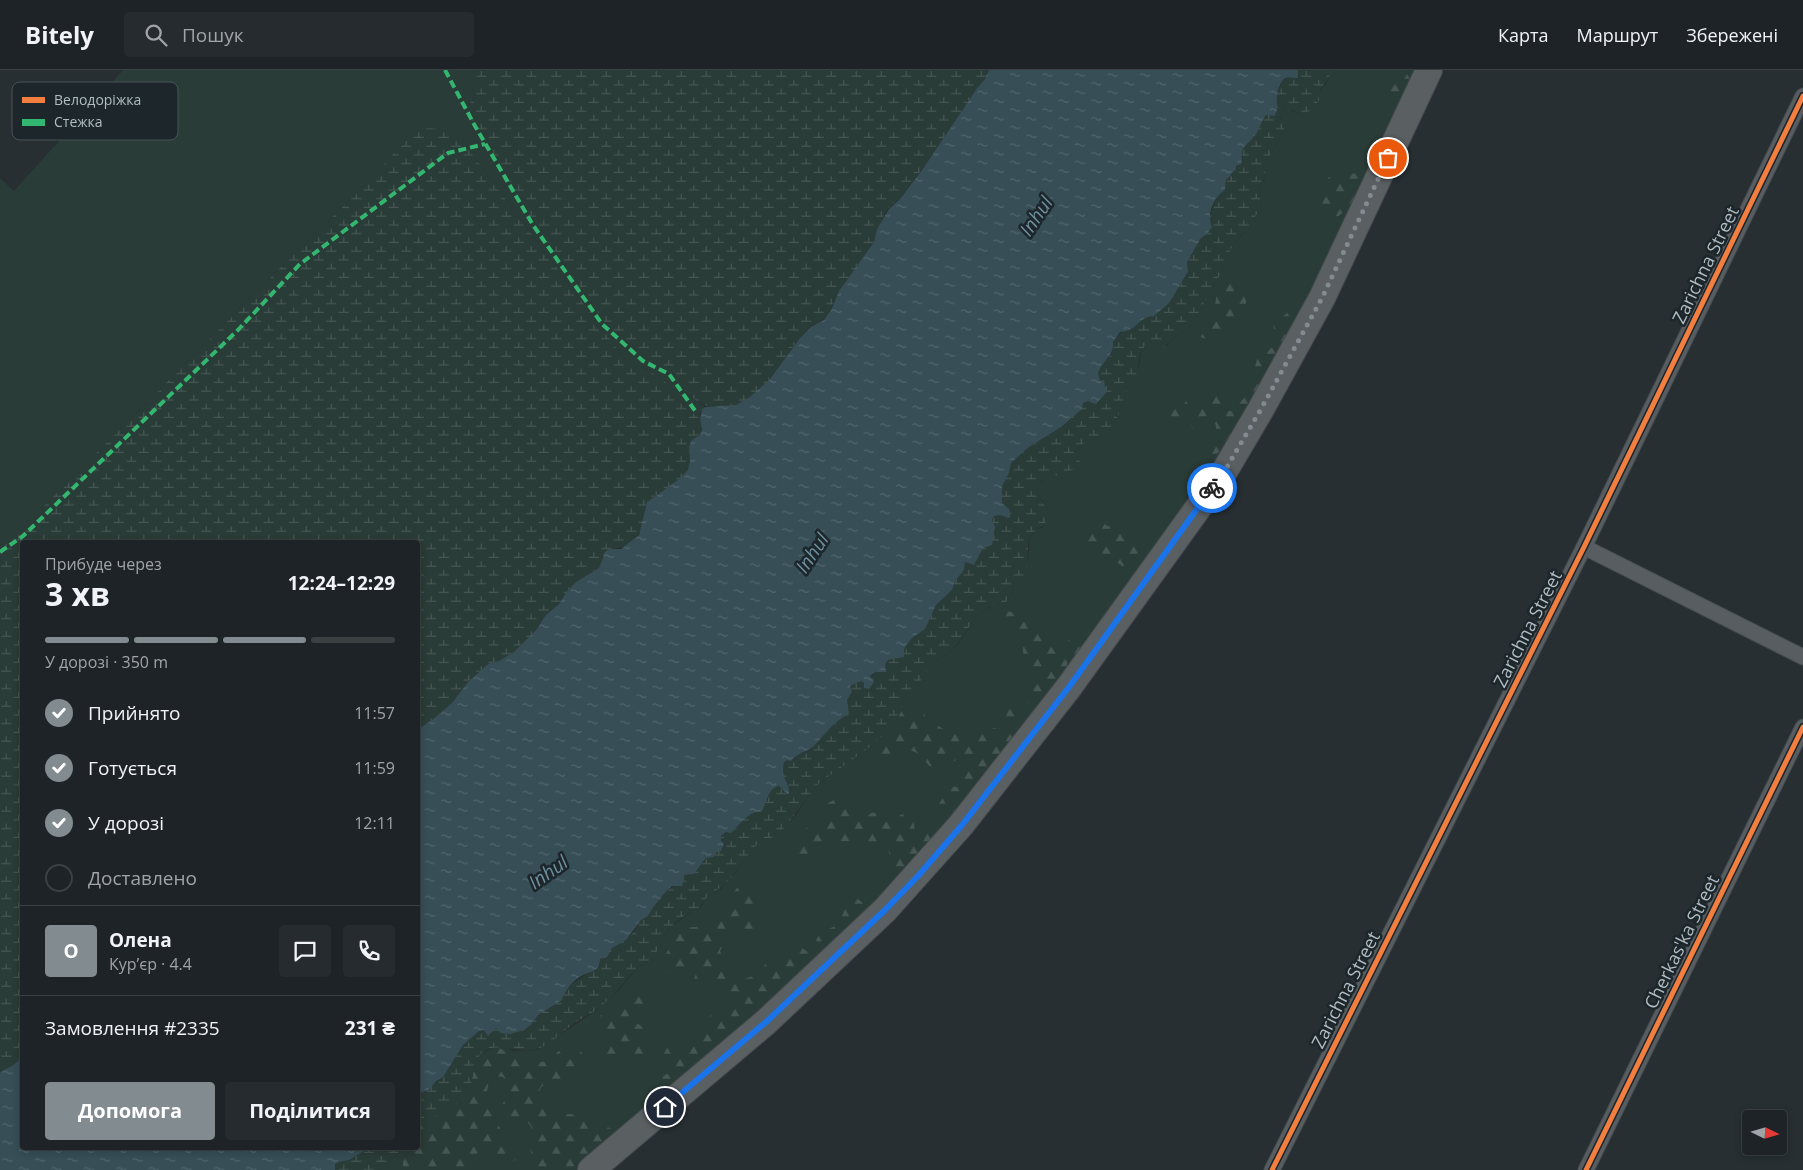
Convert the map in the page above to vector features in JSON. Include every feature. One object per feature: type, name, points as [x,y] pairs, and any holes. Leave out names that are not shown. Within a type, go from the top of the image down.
[{"type":"highway","points":[[591,1170],[766,1022],[885,910],[962,825],[1069,687],[1224,472],[1261,409],[1322,298],[1429,70]]},
{"type":"street","name":"Zarichna Street","points":[[1272,1170],[1584,547],[1803,96]]},
{"type":"street","points":[[1584,547],[1803,657]]},
{"type":"street","name":"Cherkas'ka Street","points":[[1586,1170],[1803,727]]},
{"type":"green space","points":[[123,70],[479,70],[471,93],[473,128],[498,165],[508,187],[621,345],[630,352],[658,366],[693,398],[706,407],[700,413],[700,420],[677,399],[664,382],[646,369],[631,363],[623,357],[469,150],[461,136],[406,140],[366,184],[0,548],[0,178],[14,191],[60,140],[178,140],[178,82],[112,82]]},
{"type":"green space","points":[[479,70],[989,70],[985,79],[922,169],[902,196],[885,213],[873,243],[840,290],[827,316],[804,334],[772,376],[755,394],[736,405],[721,408],[710,407],[700,403],[691,397],[667,372],[621,345],[508,187],[498,165],[473,128],[470,112],[471,93]]},
{"type":"green space","points":[[1298,70],[1331,70],[1330,76],[1319,92],[1319,100],[1313,109],[1304,114],[1299,114],[1293,110],[1288,111],[1276,96],[1283,80],[1298,73]]},
{"type":"green space","points":[[1331,70],[1420,70],[1255,406],[1074,668],[877,907],[580,1170],[379,1170],[397,1155],[400,1150],[420,1150],[420,1121],[492,1048],[505,1047],[513,1051],[537,1050],[597,1010],[617,992],[637,968],[650,960],[672,926],[694,910],[699,909],[708,896],[722,888],[736,872],[749,852],[762,840],[777,835],[797,814],[810,793],[849,761],[899,712],[906,697],[916,689],[924,674],[959,643],[977,616],[988,608],[1006,602],[1011,595],[1014,583],[1028,559],[1030,537],[1036,530],[1043,527],[1045,504],[1036,492],[1038,487],[1048,477],[1068,472],[1077,449],[1084,443],[1102,436],[1109,430],[1118,416],[1130,382],[1137,378],[1141,352],[1145,346],[1167,346],[1172,339],[1191,326],[1217,281],[1232,247],[1243,234],[1262,204],[1260,186],[1265,178],[1263,168],[1283,133],[1281,117],[1275,116],[1277,112],[1276,96],[1283,103],[1284,107],[1299,114],[1323,88],[1330,76]]},
{"type":"green space","points":[[1402,73],[1408,75],[1410,81],[1397,110],[1392,111],[1384,100],[1384,88],[1390,78]]},
{"type":"green space","points":[[1269,114],[1280,117],[1285,124],[1283,133],[1263,168],[1266,175],[1260,189],[1262,204],[1250,226],[1232,247],[1217,281],[1191,326],[1172,339],[1161,351],[1145,346],[1140,353],[1137,378],[1130,382],[1118,416],[1109,430],[1102,436],[1084,443],[1077,449],[1076,454],[1079,465],[1074,469],[1040,483],[1036,492],[1045,507],[1047,513],[1046,521],[1030,537],[1024,575],[1014,583],[1011,595],[1006,602],[988,608],[977,616],[955,647],[930,667],[915,690],[906,698],[894,722],[885,734],[818,785],[780,832],[760,842],[728,881],[709,896],[699,909],[684,916],[674,924],[666,933],[652,958],[640,965],[604,1004],[551,1042],[537,1049],[488,1049],[479,1056],[476,1062],[469,1089],[464,1097],[451,1108],[420,1121],[420,1093],[430,1089],[436,1081],[443,1077],[463,1045],[479,1031],[484,1030],[490,1035],[495,1028],[531,1025],[538,1015],[561,1000],[568,988],[600,965],[600,960],[611,948],[626,940],[641,920],[648,916],[663,895],[684,880],[684,875],[691,875],[696,871],[721,841],[721,837],[726,832],[731,832],[748,815],[763,808],[773,789],[779,786],[787,794],[782,772],[783,762],[791,760],[814,746],[834,724],[849,714],[847,700],[852,693],[850,686],[861,681],[864,683],[877,671],[886,671],[885,664],[888,660],[904,657],[904,649],[912,638],[925,629],[936,605],[952,590],[955,581],[964,570],[965,562],[973,565],[983,548],[994,516],[1006,517],[1002,503],[1002,486],[1009,473],[1011,463],[1029,447],[1061,427],[1083,403],[1088,401],[1092,403],[1099,402],[1105,387],[1098,377],[1098,370],[1111,354],[1115,339],[1146,316],[1154,316],[1174,295],[1188,273],[1187,262],[1201,238],[1207,234],[1211,214],[1218,197],[1226,186],[1232,172],[1243,161],[1243,149],[1254,137],[1261,121]]},
{"type":"green space","points":[[423,128],[443,129],[461,136],[469,150],[623,357],[650,371],[665,382],[684,406],[699,419],[701,430],[690,446],[689,469],[675,483],[647,503],[641,528],[632,542],[616,549],[609,549],[599,568],[576,582],[567,591],[560,603],[545,616],[537,629],[515,651],[499,661],[488,664],[468,682],[452,703],[420,728],[420,540],[20,540],[20,1060],[0,1072],[0,548],[366,184],[406,140]]},
{"type":"green space","points":[[1359,172],[1363,173],[1364,176],[1354,199],[1347,209],[1337,217],[1333,215],[1324,207],[1321,198],[1326,180],[1330,176],[1344,176]]},
{"type":"green space","points":[[1229,279],[1244,292],[1246,297],[1245,309],[1235,322],[1227,325],[1214,337],[1205,339],[1197,335],[1197,322],[1212,312],[1215,306],[1218,287]]},
{"type":"green space","points":[[1294,307],[1296,314],[1269,371],[1218,453],[1213,456],[1210,454],[1216,428],[1212,421],[1206,420],[1203,434],[1195,432],[1190,421],[1185,419],[1181,418],[1168,422],[1160,421],[1166,403],[1173,397],[1182,398],[1190,406],[1194,407],[1198,406],[1205,396],[1213,392],[1221,397],[1229,411],[1232,411],[1245,397],[1250,387],[1250,378],[1257,359],[1274,346],[1277,335],[1274,331],[1273,320],[1280,319]]},
{"type":"green space","points":[[1093,517],[1099,518],[1107,526],[1121,527],[1130,536],[1132,546],[1149,550],[1149,556],[1129,576],[1123,575],[1121,565],[1116,562],[1102,565],[1097,563],[1092,556],[1084,525],[1087,520]]},
{"type":"green space","points":[[1008,611],[1020,615],[1058,652],[1064,648],[1072,633],[1086,628],[1090,631],[1085,644],[1068,662],[1059,680],[1031,706],[1027,702],[1027,696],[1035,678],[1033,671],[1025,662],[1021,640],[1005,623],[1004,612]]},
{"type":"green space","points":[[906,705],[924,713],[929,726],[935,724],[949,732],[958,733],[971,729],[985,731],[1001,728],[1005,709],[1008,707],[1017,713],[1019,727],[1014,736],[946,821],[936,819],[934,813],[952,786],[961,785],[962,780],[957,774],[956,769],[963,759],[959,758],[935,772],[914,751],[903,750],[885,769],[879,768],[879,757],[901,729],[899,715]]},
{"type":"green space","points":[[834,800],[840,801],[855,819],[863,819],[869,814],[878,813],[886,822],[895,822],[900,815],[907,813],[913,817],[915,831],[928,833],[931,839],[908,867],[898,874],[894,873],[888,845],[885,841],[859,846],[849,841],[826,842],[819,854],[794,857],[791,855],[794,842],[799,835],[809,827],[821,822],[822,808]]},
{"type":"green space","points":[[755,881],[759,887],[756,908],[761,928],[753,932],[738,930],[730,936],[720,951],[729,964],[731,976],[719,983],[704,984],[701,990],[697,990],[692,984],[696,974],[695,968],[687,967],[675,975],[666,972],[662,968],[662,960],[678,934],[685,928],[712,923],[739,885]]},
{"type":"green space","points":[[858,899],[864,904],[863,911],[838,938],[717,1046],[695,1057],[691,1065],[678,1080],[666,1089],[660,1087],[657,1083],[658,1080],[670,1072],[671,1068],[668,1057],[664,1054],[669,1044],[687,1048],[698,1046],[701,1040],[702,1027],[710,1016],[717,1011],[733,1008],[730,993],[733,985],[759,974],[766,964],[781,957],[795,947],[809,952],[814,950],[817,938],[823,931],[838,925],[848,902]]},
{"type":"green space","points":[[635,988],[644,990],[648,996],[643,1007],[638,1009],[634,1016],[634,1021],[645,1029],[646,1045],[651,1057],[648,1066],[644,1067],[637,1067],[625,1055],[606,1054],[602,1051],[602,1047],[607,1042],[606,1037],[597,1030],[596,1020],[627,999]]},
{"type":"green space","points":[[571,1046],[580,1049],[583,1056],[579,1067],[564,1074],[561,1083],[556,1086],[542,1086],[538,1097],[540,1105],[546,1111],[556,1116],[574,1114],[595,1128],[602,1129],[607,1127],[612,1129],[612,1132],[574,1170],[539,1169],[533,1159],[530,1146],[533,1135],[531,1126],[521,1120],[509,1120],[503,1115],[501,1106],[505,1099],[507,1088],[503,1077],[497,1076],[488,1086],[487,1099],[508,1146],[518,1149],[520,1156],[517,1159],[507,1162],[478,1152],[475,1156],[477,1170],[403,1170],[403,1150],[420,1150],[420,1121],[441,1114],[472,1081],[475,1062],[483,1052],[498,1047],[512,1056],[527,1055],[541,1062],[548,1061],[563,1047]]},
{"type":"green space","points":[[366,1150],[400,1150],[397,1155],[379,1170],[335,1170],[335,1164],[349,1160]]},
{"type":"water","name":"Inhul","points":[[989,70],[1298,70],[1298,78],[1284,79],[1278,90],[1278,107],[1275,116],[1266,115],[1254,136],[1243,148],[1241,164],[1236,166],[1236,169],[1226,180],[1225,190],[1217,197],[1212,206],[1210,222],[1212,227],[1201,238],[1187,262],[1188,272],[1169,303],[1154,316],[1145,318],[1130,330],[1120,332],[1113,342],[1112,351],[1098,373],[1100,381],[1104,380],[1107,389],[1106,393],[1096,404],[1088,401],[1083,403],[1082,409],[1061,427],[1029,447],[1011,463],[1009,473],[1002,486],[1002,503],[1009,509],[1010,516],[1009,518],[1000,515],[994,516],[992,520],[995,527],[992,545],[983,548],[974,565],[965,562],[964,570],[955,581],[952,590],[936,605],[925,629],[912,638],[904,649],[904,657],[888,660],[885,664],[886,670],[884,672],[877,671],[870,676],[874,682],[869,689],[864,688],[864,683],[861,681],[850,686],[852,692],[847,700],[849,714],[834,724],[814,746],[791,761],[787,760],[784,762],[783,773],[789,794],[779,786],[772,789],[762,811],[753,813],[731,833],[726,832],[721,836],[721,841],[724,843],[721,851],[717,852],[713,857],[706,858],[694,874],[684,875],[682,886],[672,886],[662,896],[648,916],[641,920],[626,940],[612,948],[607,957],[600,959],[595,970],[573,982],[562,1000],[538,1015],[531,1025],[524,1030],[510,1034],[501,1033],[496,1028],[488,1036],[484,1030],[479,1031],[463,1045],[443,1077],[436,1081],[430,1089],[420,1093],[420,728],[452,703],[468,682],[488,664],[499,661],[515,651],[537,629],[545,616],[560,603],[567,591],[576,582],[599,568],[604,553],[609,549],[621,549],[639,535],[647,502],[678,480],[688,470],[691,441],[702,430],[700,419],[702,409],[706,407],[736,405],[750,397],[770,379],[800,338],[811,327],[824,320],[832,308],[839,291],[874,242],[877,229],[889,209],[900,199],[922,170],[985,79]]},
{"type":"water","points":[[20,1060],[20,1150],[366,1150],[349,1160],[335,1164],[335,1170],[0,1170],[0,1072]]},
{"type":"marked path","points":[[445,70],[475,126],[533,225],[602,324],[643,361],[669,374],[696,412]]},
{"type":"marked path","points":[[0,552],[23,536],[238,330],[300,264],[448,153],[485,144]]},
{"type":"cycle path","points":[[1272,1170],[1584,547],[1803,96]]},
{"type":"cycle path","points":[[1586,1170],[1803,727]]},
{"type":"way so far","points":[[1212,488],[1224,472],[1261,409],[1322,298],[1388,158]]},
{"type":"route","points":[[665,1107],[766,1022],[885,910],[918,876],[962,825],[1069,687],[1212,488]]}]
